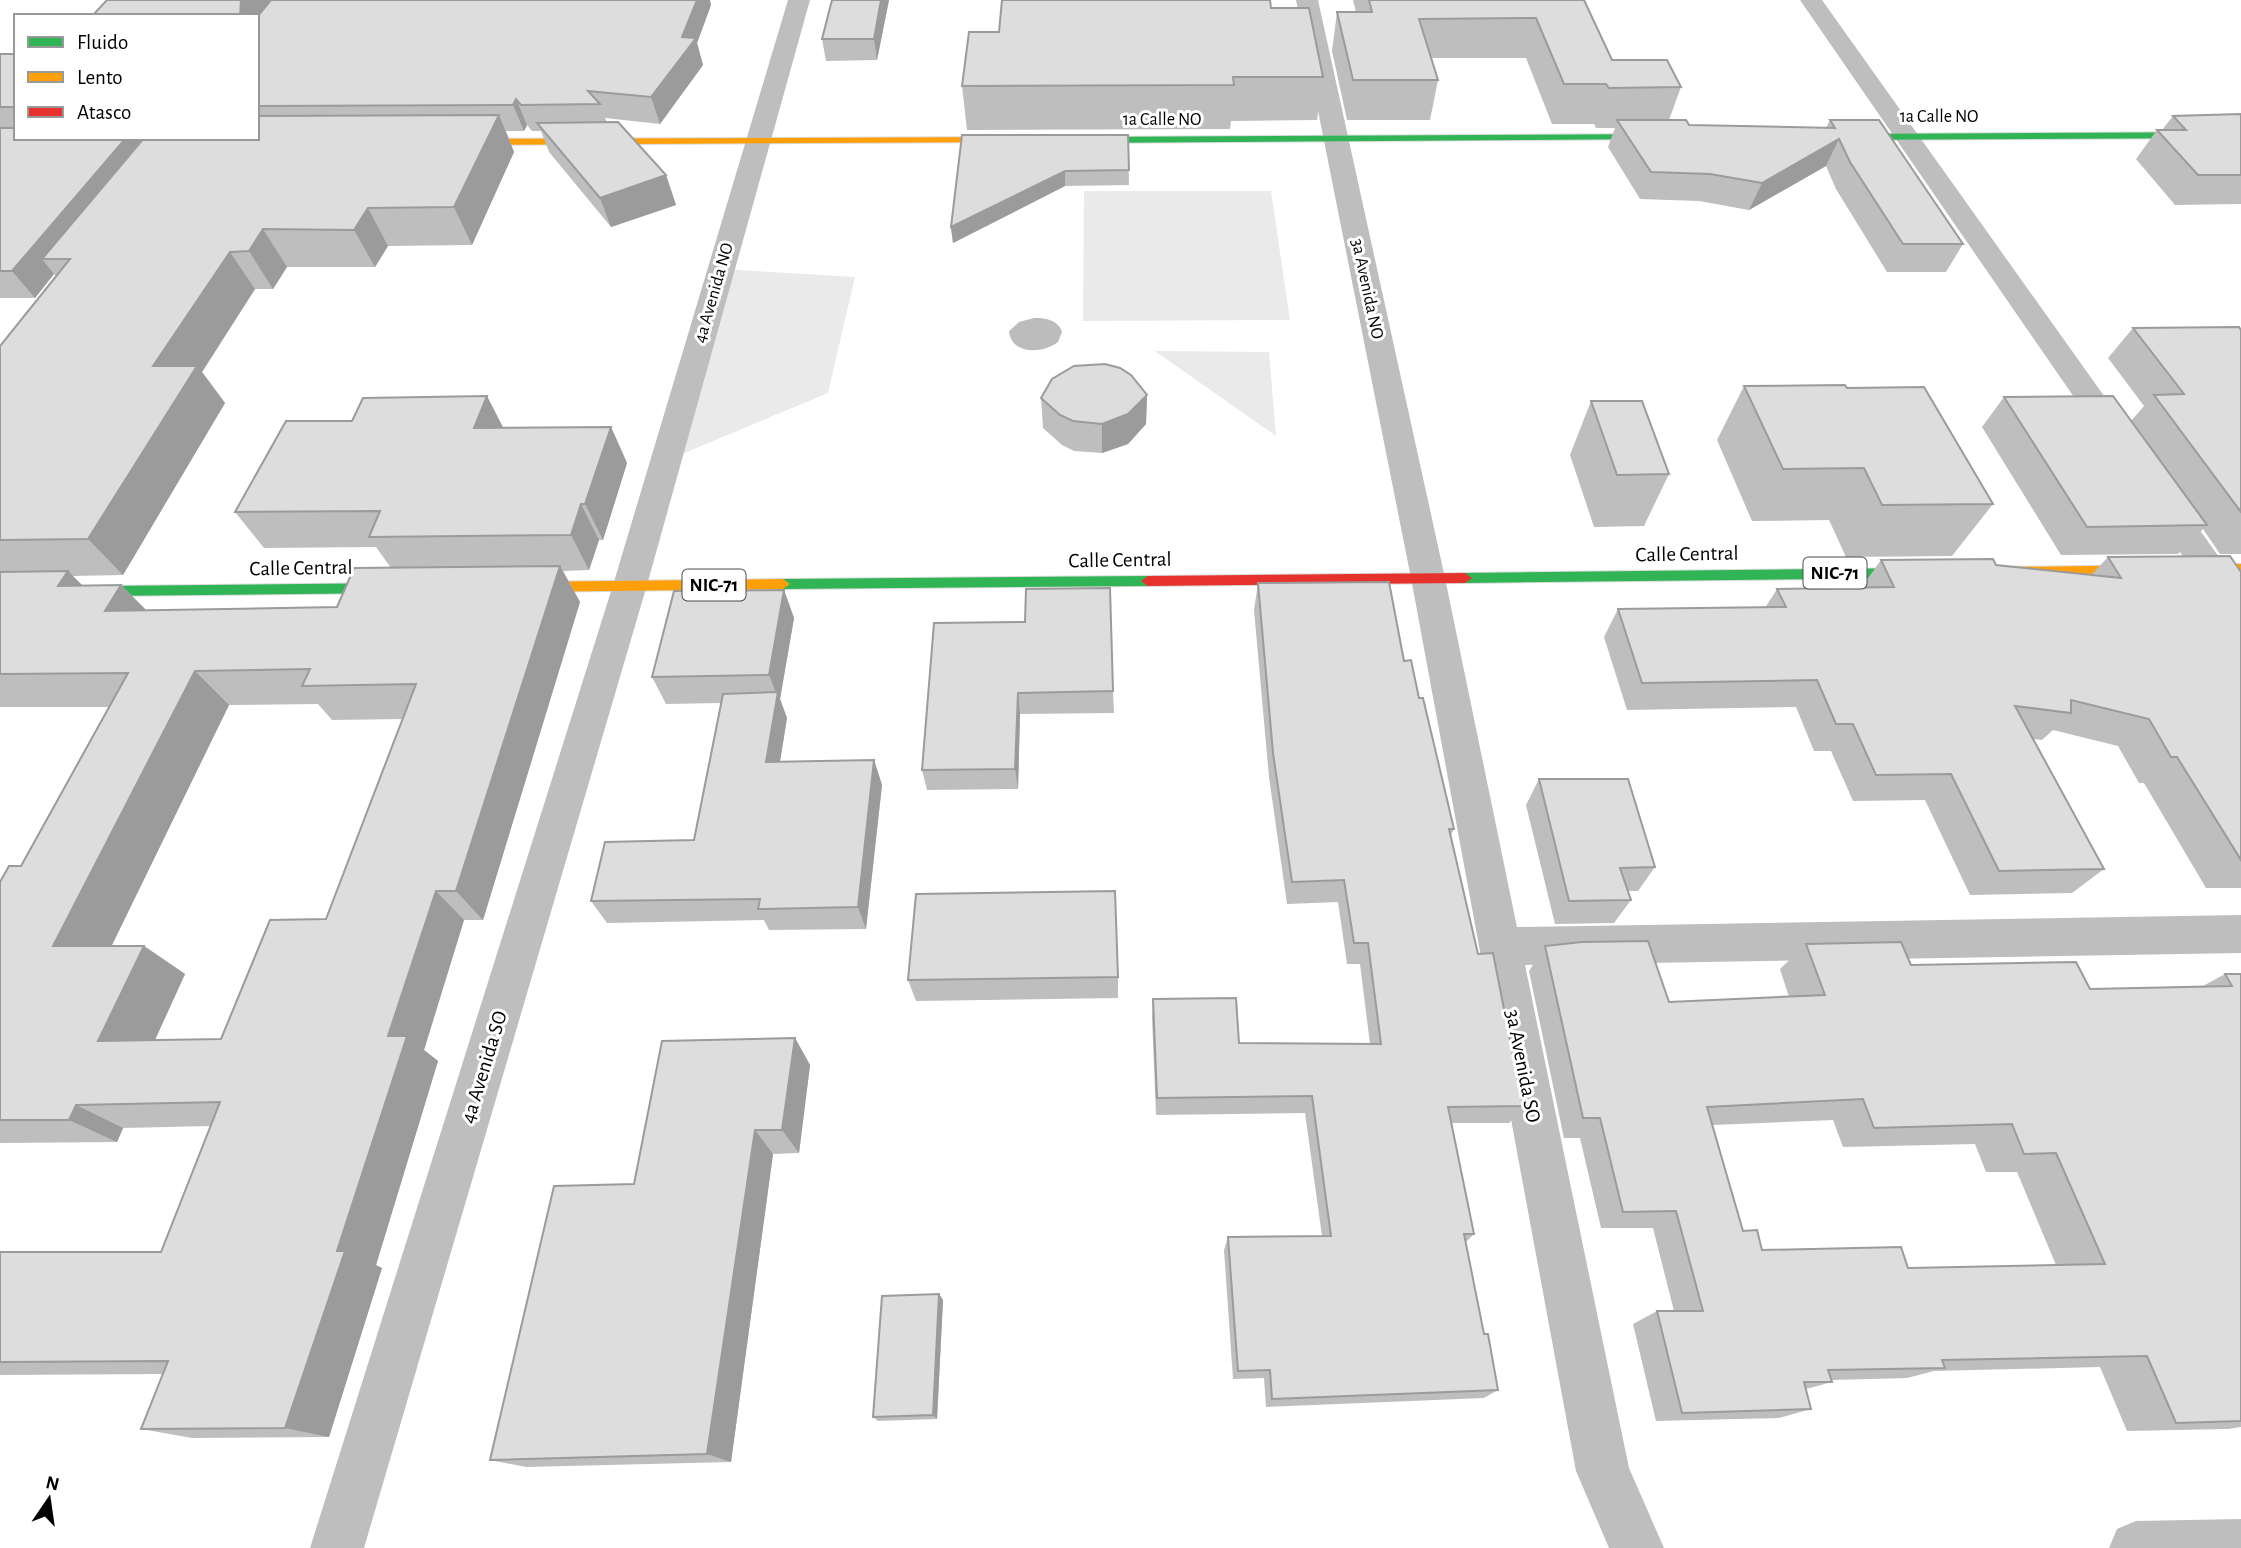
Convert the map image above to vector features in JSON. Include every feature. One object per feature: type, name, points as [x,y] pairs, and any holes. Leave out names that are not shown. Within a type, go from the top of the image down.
[{"type":"highway","name":"1a Calle NO","points":[[1823,137],[2241,135]]},
{"type":"highway","name":"1a Calle NO","points":[[1064,140],[1684,137]]},
{"type":"highway","points":[[441,142],[1037,140]]},
{"type":"highway","points":[[1986,572],[2225,570]]},
{"type":"highway","name":"Calle Central","points":[[507,587],[1944,572]]},
{"type":"highway","name":"Calle Central","points":[[0,592],[411,588]]},
{"type":"street","name":"4a Avenida NO","points":[[630,585],[799,0]]},
{"type":"street","name":"3a Avenida NO","points":[[1307,0],[1428,578]]},
{"type":"street","points":[[1811,0],[2138,467],[2225,570],[2241,615]]},
{"type":"street","name":"3a Avenida SO","points":[[1428,578],[1603,1471],[1637,1548]]},
{"type":"street","name":"4a Avenida SO","points":[[337,1548],[630,585]]},
{"type":"street","points":[[1500,946],[2241,934]]},
{"type":"street","points":[[2136,1548],[2241,1546]]},
{"type":"shaded area","points":[[1084,191],[1271,191],[1290,320],[1083,321]]},
{"type":"shaded area","points":[[721,269],[855,277],[828,393],[665,461]]},
{"type":"shaded area","points":[[1034,318],[1047,319],[1058,325],[1062,332],[1058,342],[1036,350],[1015,345],[1009,331],[1019,322]]},
{"type":"shaded area","points":[[1155,351],[1269,352],[1276,436]]},
{"type":"building","points":[[107,0],[241,0],[240,14],[94,14]]},
{"type":"building","points":[[271,0],[697,0],[682,37],[696,38],[651,97],[588,91],[600,104],[521,105],[516,99],[513,105],[259,106],[259,15]]},
{"type":"building","points":[[832,0],[881,0],[874,39],[822,39]]},
{"type":"building","points":[[1002,0],[1270,0],[1271,8],[1309,8],[1323,77],[1233,77],[1234,85],[962,86],[969,32],[999,32]]},
{"type":"building","points":[[1369,0],[1584,0],[1612,60],[1667,60],[1681,87],[1609,88],[1606,84],[1564,84],[1536,18],[1419,19],[1438,80],[1353,80],[1337,12],[1372,12]]},
{"type":"building","points":[[0,54],[14,54],[14,107],[0,107]]},
{"type":"building","points":[[2241,114],[2241,175],[2198,175],[2157,130],[2186,130],[2173,116]]},
{"type":"building","points":[[499,115],[454,207],[368,208],[354,230],[263,229],[249,251],[230,252],[153,366],[197,366],[88,539],[0,540],[0,346],[70,259],[42,259],[142,140],[259,140],[259,116]]},
{"type":"building","points":[[1617,120],[1686,120],[1689,125],[1835,128],[1830,120],[1879,120],[1963,244],[1903,244],[1850,162],[1839,139],[1762,183],[1710,174],[1651,172]]},
{"type":"building","points":[[618,122],[666,175],[600,198],[537,123]]},
{"type":"building","points":[[0,128],[14,128],[14,140],[124,140],[12,271],[0,271]]},
{"type":"building","points":[[962,135],[1128,135],[1129,170],[1065,171],[951,227]]},
{"type":"building","points":[[2239,327],[2241,512],[2154,395],[2184,394],[2133,328]]},
{"type":"building","points":[[1105,364],[1120,368],[1131,375],[1147,395],[1128,414],[1102,424],[1073,421],[1060,415],[1041,398],[1052,379],[1074,366]]},
{"type":"building","points":[[1845,385],[1847,388],[1924,387],[1993,504],[1882,505],[1864,468],[1783,469],[1744,386]]},
{"type":"building","points":[[487,396],[474,428],[611,427],[585,504],[581,504],[571,535],[369,537],[380,511],[235,512],[286,421],[352,421],[363,398]]},
{"type":"building","points":[[2113,396],[2207,525],[2087,527],[2004,397]]},
{"type":"building","points":[[1591,401],[1642,401],[1669,474],[1617,475]]},
{"type":"building","points":[[2230,556],[2241,572],[2241,860],[2177,757],[2171,757],[2149,719],[2071,700],[2071,713],[2015,706],[2104,869],[1999,871],[1951,774],[1876,775],[1853,724],[1836,724],[1817,680],[1642,683],[1618,609],[1786,607],[1777,589],[1894,587],[1881,560],[1993,559],[1996,565],[2121,578],[2108,557]]},
{"type":"building","points":[[560,566],[456,891],[436,891],[388,1036],[407,1036],[337,1251],[345,1251],[285,1428],[141,1429],[168,1361],[0,1362],[0,1252],[161,1252],[220,1102],[76,1105],[69,1120],[0,1120],[0,882],[9,866],[21,866],[128,673],[0,674],[0,572],[68,571],[58,586],[121,585],[105,611],[337,607],[354,568]],"holes":[[[310,669],[302,686],[416,684],[326,919],[270,920],[221,1039],[98,1041],[144,946],[53,946],[195,671]]]},
{"type":"building","points":[[1389,582],[1404,661],[1411,660],[1419,698],[1423,698],[1454,829],[1449,829],[1478,954],[1493,953],[1523,1106],[1448,1107],[1474,1234],[1464,1234],[1484,1334],[1488,1334],[1498,1390],[1272,1399],[1270,1370],[1238,1371],[1228,1237],[1331,1236],[1312,1096],[1157,1098],[1153,999],[1236,998],[1239,1043],[1381,1044],[1368,943],[1354,943],[1344,880],[1292,882],[1273,753],[1258,583]]},
{"type":"building","points":[[1110,588],[1113,691],[1018,693],[1015,769],[922,770],[934,623],[1025,622],[1026,589]]},
{"type":"building","points":[[784,590],[769,675],[652,677],[674,591]]},
{"type":"building","points":[[778,692],[766,762],[874,760],[858,907],[758,909],[760,899],[591,901],[605,842],[694,840],[723,694]]},
{"type":"building","points":[[1539,779],[1628,779],[1655,867],[1620,868],[1631,900],[1569,901]]},
{"type":"building","points":[[1115,891],[1118,977],[908,980],[916,894]]},
{"type":"building","points":[[1648,941],[1669,1002],[1825,995],[1806,944],[1901,942],[1911,965],[2076,962],[2090,989],[2232,986],[2225,974],[2241,974],[2241,1421],[2176,1423],[2147,1356],[1942,1360],[1945,1368],[1828,1370],[1832,1382],[1804,1382],[1811,1409],[1682,1413],[1657,1311],[1703,1311],[1676,1211],[1623,1212],[1600,1118],[1583,1118],[1545,946],[1582,942]],"holes":[[[1863,1099],[1874,1128],[2012,1124],[2024,1154],[2056,1153],[2105,1264],[1908,1268],[1901,1247],[1762,1250],[1757,1230],[1743,1231],[1707,1107]]]},
{"type":"building","points":[[795,1038],[782,1130],[755,1130],[707,1454],[490,1460],[554,1186],[634,1184],[662,1041]]},
{"type":"building","points":[[939,1294],[933,1415],[873,1417],[882,1296]]},
{"type":"traffic: fast","points":[[1837,137],[2241,135]]},
{"type":"traffic: fast","points":[[1078,140],[1665,137]]},
{"type":"traffic: fast","points":[[1465,578],[1923,573]]},
{"type":"traffic: fast","points":[[783,584],[1148,581]]},
{"type":"traffic: fast","points":[[0,592],[397,588]]},
{"type":"traffic: slow","points":[[458,142],[1014,140]]},
{"type":"traffic: slow","points":[[2004,572],[2241,569]]},
{"type":"traffic: slow","points":[[520,587],[783,584]]},
{"type":"traffic: jam","points":[[1148,581],[1465,578]]}]
